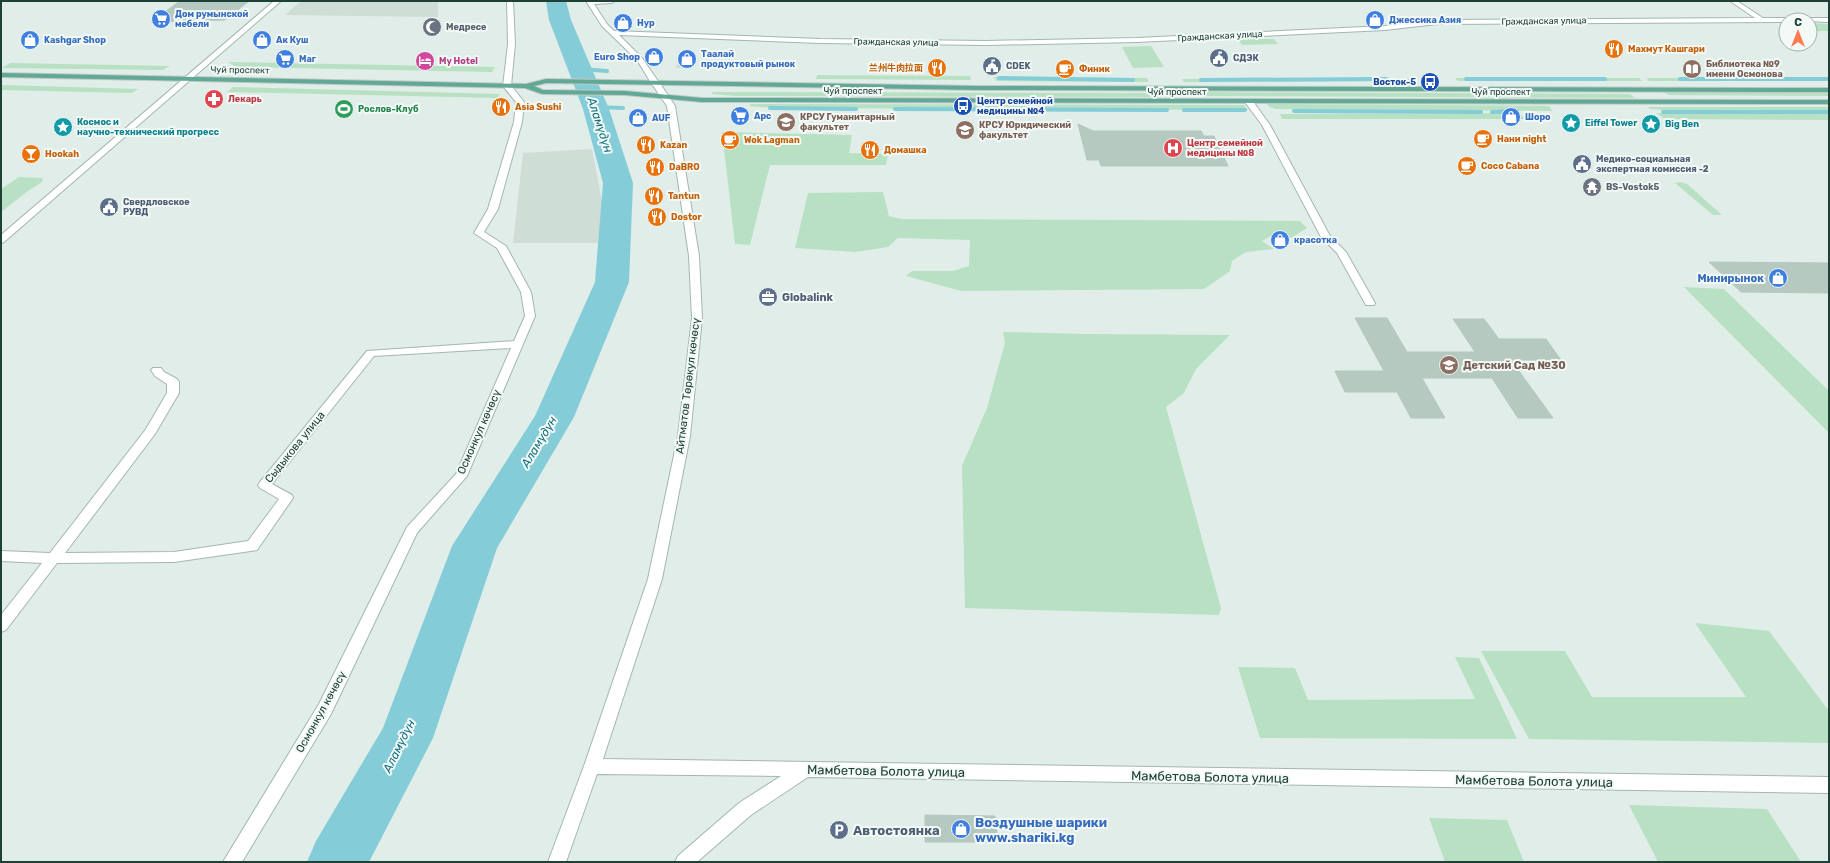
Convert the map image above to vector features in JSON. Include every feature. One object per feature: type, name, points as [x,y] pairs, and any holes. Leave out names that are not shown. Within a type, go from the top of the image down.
[{"type":"main road","name":"Чуй проспект","points":[[1,74],[507,86],[526,86],[546,81],[656,84],[978,88],[1829,90]]},
{"type":"main road","name":"Чуй проспект","points":[[526,86],[542,92],[625,93],[710,100],[1829,102]]},
{"type":"main road","points":[[1641,89],[1659,102]]},
{"type":"street","points":[[1,240],[278,1]]},
{"type":"street","points":[[507,86],[511,68],[512,25],[510,1]]},
{"type":"street","points":[[589,2],[612,1]]},
{"type":"street","points":[[1732,1],[1760,19]]},
{"type":"street","name":"Айтматов Төрөкул көчөсү","points":[[557,862],[592,766],[655,579],[684,436],[696,326],[694,256],[670,106],[662,96],[640,59],[611,33],[589,2]]},
{"type":"street","name":"Гражданская улица","points":[[611,33],[812,40],[986,43],[1150,39],[1385,28],[1438,22],[1760,19],[1829,20]]},
{"type":"street","name":"Осмонкул көчөсү","points":[[232,862],[325,709],[412,530],[461,476],[530,316],[526,292],[501,246],[479,234],[493,209],[518,122],[520,102],[507,86]]},
{"type":"street","points":[[1248,102],[1266,125],[1326,237],[1341,252],[1370,303]]},
{"type":"street","name":"Сыдыкова улица","points":[[1,556],[53,558],[174,557],[252,546],[287,498],[264,485],[371,353],[518,344]]},
{"type":"street","points":[[1,626],[151,431],[173,393],[174,382],[159,374],[157,370]]},
{"type":"street","name":"Мамбетова Болота улица","points":[[592,766],[1829,785]]},
{"type":"street","points":[[684,862],[745,809],[806,770]]},
{"type":"shaded area","points":[[301,1],[438,1],[438,17],[285,15]]},
{"type":"shaded area","name":"Таалай продуктовый рынок","points":[[683,55],[695,56],[688,68],[675,68]]},
{"type":"shaded area","points":[[592,149],[603,207],[599,243],[513,243],[523,153]]},
{"type":"green space","points":[[1818,23],[1829,24],[1829,31],[1818,31]]},
{"type":"green space","points":[[1238,39],[1274,39],[1278,44],[1242,45]]},
{"type":"green space","points":[[1151,46],[1164,67],[1133,68],[1122,47]]},
{"type":"green space","points":[[228,62],[495,67],[492,72],[236,67]]},
{"type":"green space","points":[[10,63],[170,66],[162,70],[2,68]]},
{"type":"green space","points":[[817,75],[970,76],[971,80],[816,79]]},
{"type":"green space","points":[[993,77],[1147,78],[1149,82],[997,81]]},
{"type":"green space","points":[[1408,78],[1412,81],[1184,82],[1182,79]]},
{"type":"green space","points":[[1455,78],[1639,78],[1642,81],[1458,81]]},
{"type":"green space","points":[[1646,78],[1829,78],[1829,81],[1649,81]]},
{"type":"green space","points":[[1,85],[139,89],[131,93],[1,90]]},
{"type":"green space","points":[[233,87],[500,94],[497,98],[227,92]]},
{"type":"green space","points":[[713,92],[1164,93],[1165,97],[736,96],[711,94]]},
{"type":"green space","points":[[1187,92],[1630,94],[1635,98],[1189,96]]},
{"type":"green space","points":[[1663,92],[1829,92],[1829,96],[1669,95]]},
{"type":"green space","points":[[751,104],[1244,105],[1248,110],[775,108],[749,106]]},
{"type":"green space","points":[[1267,104],[1549,106],[1553,111],[1276,109],[1269,107]]},
{"type":"green space","points":[[1648,107],[1829,107],[1829,111],[1679,111],[1650,109]]},
{"type":"green space","points":[[1519,113],[1525,119],[1282,119],[1280,114]]},
{"type":"green space","points":[[1656,113],[1829,113],[1829,120],[1665,119]]},
{"type":"green space","points":[[722,132],[852,135],[849,153],[888,154],[886,165],[770,165],[750,245],[735,244]]},
{"type":"green space","points":[[19,177],[43,178],[42,182],[1,212],[1,189]]},
{"type":"green space","points":[[1680,182],[1687,184],[1722,215],[1713,215],[1675,183]]},
{"type":"green space","points":[[883,192],[889,216],[901,219],[1300,221],[1307,228],[1291,238],[1278,232],[1262,241],[1274,249],[1246,252],[1232,261],[1230,271],[1204,289],[961,291],[906,276],[912,271],[953,271],[969,266],[970,240],[898,238],[888,247],[855,252],[795,248],[808,193]]},
{"type":"green space","points":[[1684,287],[1724,289],[1829,391],[1829,433]]},
{"type":"green space","points":[[1003,332],[1230,335],[1196,369],[1184,393],[1166,407],[1221,608],[1219,615],[965,608],[962,466],[987,408],[1005,343]]},
{"type":"green space","points":[[1695,623],[1769,631],[1829,711],[1829,743],[1529,739],[1481,651],[1565,651],[1592,697],[1746,697]]},
{"type":"green space","points":[[1455,657],[1479,658],[1517,739],[1260,738],[1238,667],[1295,668],[1308,700],[1475,699]]},
{"type":"green space","points":[[1629,805],[1767,809],[1801,862],[1658,862]]},
{"type":"green space","points":[[1429,818],[1507,820],[1524,862],[1445,862]]},
{"type":"building","points":[[180,1],[249,1],[225,20],[151,22]]},
{"type":"building","name":"Центр семейной медицины №8","points":[[1078,124],[1093,131],[1201,131],[1204,136],[1214,136],[1228,166],[1101,166],[1099,160],[1087,160]]},
{"type":"building","name":"Минирынок","points":[[1709,262],[1829,263],[1829,293],[1741,292]]},
{"type":"building","name":"Детский Сад №30","points":[[1355,318],[1387,318],[1407,352],[1475,352],[1453,319],[1484,319],[1499,339],[1546,339],[1561,360],[1511,360],[1553,418],[1518,418],[1492,378],[1422,378],[1445,418],[1411,418],[1397,392],[1345,392],[1335,371],[1384,371]]},
{"type":"building","name":"Воздушные шарики www.shariki.kg","points":[[925,815],[995,816],[998,842],[925,842]]},
{"type":"waterway","name":"Аламүдүн","points":[[337,862],[406,738],[475,546],[554,417],[612,282],[618,183],[596,109],[560,20],[556,1]]},
{"type":"waterway","points":[[580,69],[607,71]]},
{"type":"waterway","points":[[999,78],[1133,80]]},
{"type":"waterway","points":[[1201,80],[1387,79]]},
{"type":"waterway","points":[[1466,79],[1605,79]]},
{"type":"waterway","points":[[1680,79],[1829,79]]},
{"type":"waterway","points":[[596,107],[623,108]]},
{"type":"waterway","points":[[770,108],[856,109]]},
{"type":"waterway","points":[[895,109],[1167,110]]},
{"type":"waterway","points":[[1184,110],[1245,110]]},
{"type":"waterway","points":[[1294,111],[1481,112]]},
{"type":"waterway","points":[[1492,112],[1517,111]]},
{"type":"waterway","points":[[1663,112],[1829,112]]},
{"type":"place","name":"Дом румынской мебели","points":[[161,19]]},
{"type":"place","name":"Джессика Азия","points":[[1375,20]]},
{"type":"place","name":"Нур","points":[[623,23]]},
{"type":"place","name":"Медресе","points":[[432,27]]},
{"type":"place","name":"Kashgar Shop","points":[[30,40]]},
{"type":"place","name":"Ак Куш","points":[[262,40]]},
{"type":"place","name":"Махмут Кашгари","points":[[1614,49]]},
{"type":"place","name":"Euro Shop","points":[[654,57]]},
{"type":"place","name":"СДЭК","points":[[1219,58]]},
{"type":"place","name":"Маг","points":[[285,59]]},
{"type":"place","name":"Таалай продуктовый рынок","points":[[687,59]]},
{"type":"place","name":"My Hotel","points":[[425,61]]},
{"type":"place","name":"CDEK","points":[[992,66]]},
{"type":"place","name":"兰州牛肉拉面","points":[[937,68]]},
{"type":"place","name":"Финик","points":[[1065,69]]},
{"type":"place","name":"Библиотека №9 имени Осмонова","points":[[1692,69]]},
{"type":"place","name":"Восток-5","points":[[1430,82]]},
{"type":"place","name":"Лекарь","points":[[214,99]]},
{"type":"place","name":"Центр семейной медицины №4","points":[[963,106]]},
{"type":"place","name":"Asia Sushi","points":[[501,107]]},
{"type":"place","name":"Рослов-Клуб","points":[[344,109]]},
{"type":"place","name":"Арс","points":[[740,116]]},
{"type":"place","name":"Шоро","points":[[1511,117]]},
{"type":"place","name":"AUF","points":[[638,118]]},
{"type":"place","name":"КРСУ Гуманитарный факультет","points":[[786,122]]},
{"type":"place","name":"Eiffel Tower","points":[[1571,123]]},
{"type":"place","name":"Big Ben","points":[[1651,124]]},
{"type":"place","name":"Космос и научно-технический прогресс","points":[[63,127]]},
{"type":"place","name":"КРСУ Юридический факультет","points":[[965,130]]},
{"type":"place","name":"Нани night","points":[[1483,139]]},
{"type":"place","name":"Wok Lagman","points":[[730,140]]},
{"type":"place","name":"Kazan","points":[[646,145]]},
{"type":"place","name":"Центр семейной медицины №8","points":[[1173,148]]},
{"type":"place","name":"Домашка","points":[[870,150]]},
{"type":"place","name":"Hookah","points":[[31,154]]},
{"type":"place","name":"Медико-социальная экспертная комиссия -2","points":[[1582,164]]},
{"type":"place","name":"Coco Cabana","points":[[1467,166]]},
{"type":"place","name":"DaBRO","points":[[655,167]]},
{"type":"place","name":"BS-Vostok5","points":[[1592,187]]},
{"type":"place","name":"Tantun","points":[[654,196]]},
{"type":"place","name":"Свердловское РУВД","points":[[109,207]]},
{"type":"place","name":"Dostor","points":[[657,217]]},
{"type":"place","name":"красотка","points":[[1280,240]]},
{"type":"place","name":"Минирынок","points":[[1778,278]]},
{"type":"place","name":"Globalink","points":[[768,297]]},
{"type":"place","name":"Детский Сад №30","points":[[1449,365]]},
{"type":"place","name":"Воздушные шарики www.shariki.kg","points":[[961,829]]},
{"type":"place","name":"Автостоянка","points":[[839,830]]}]
